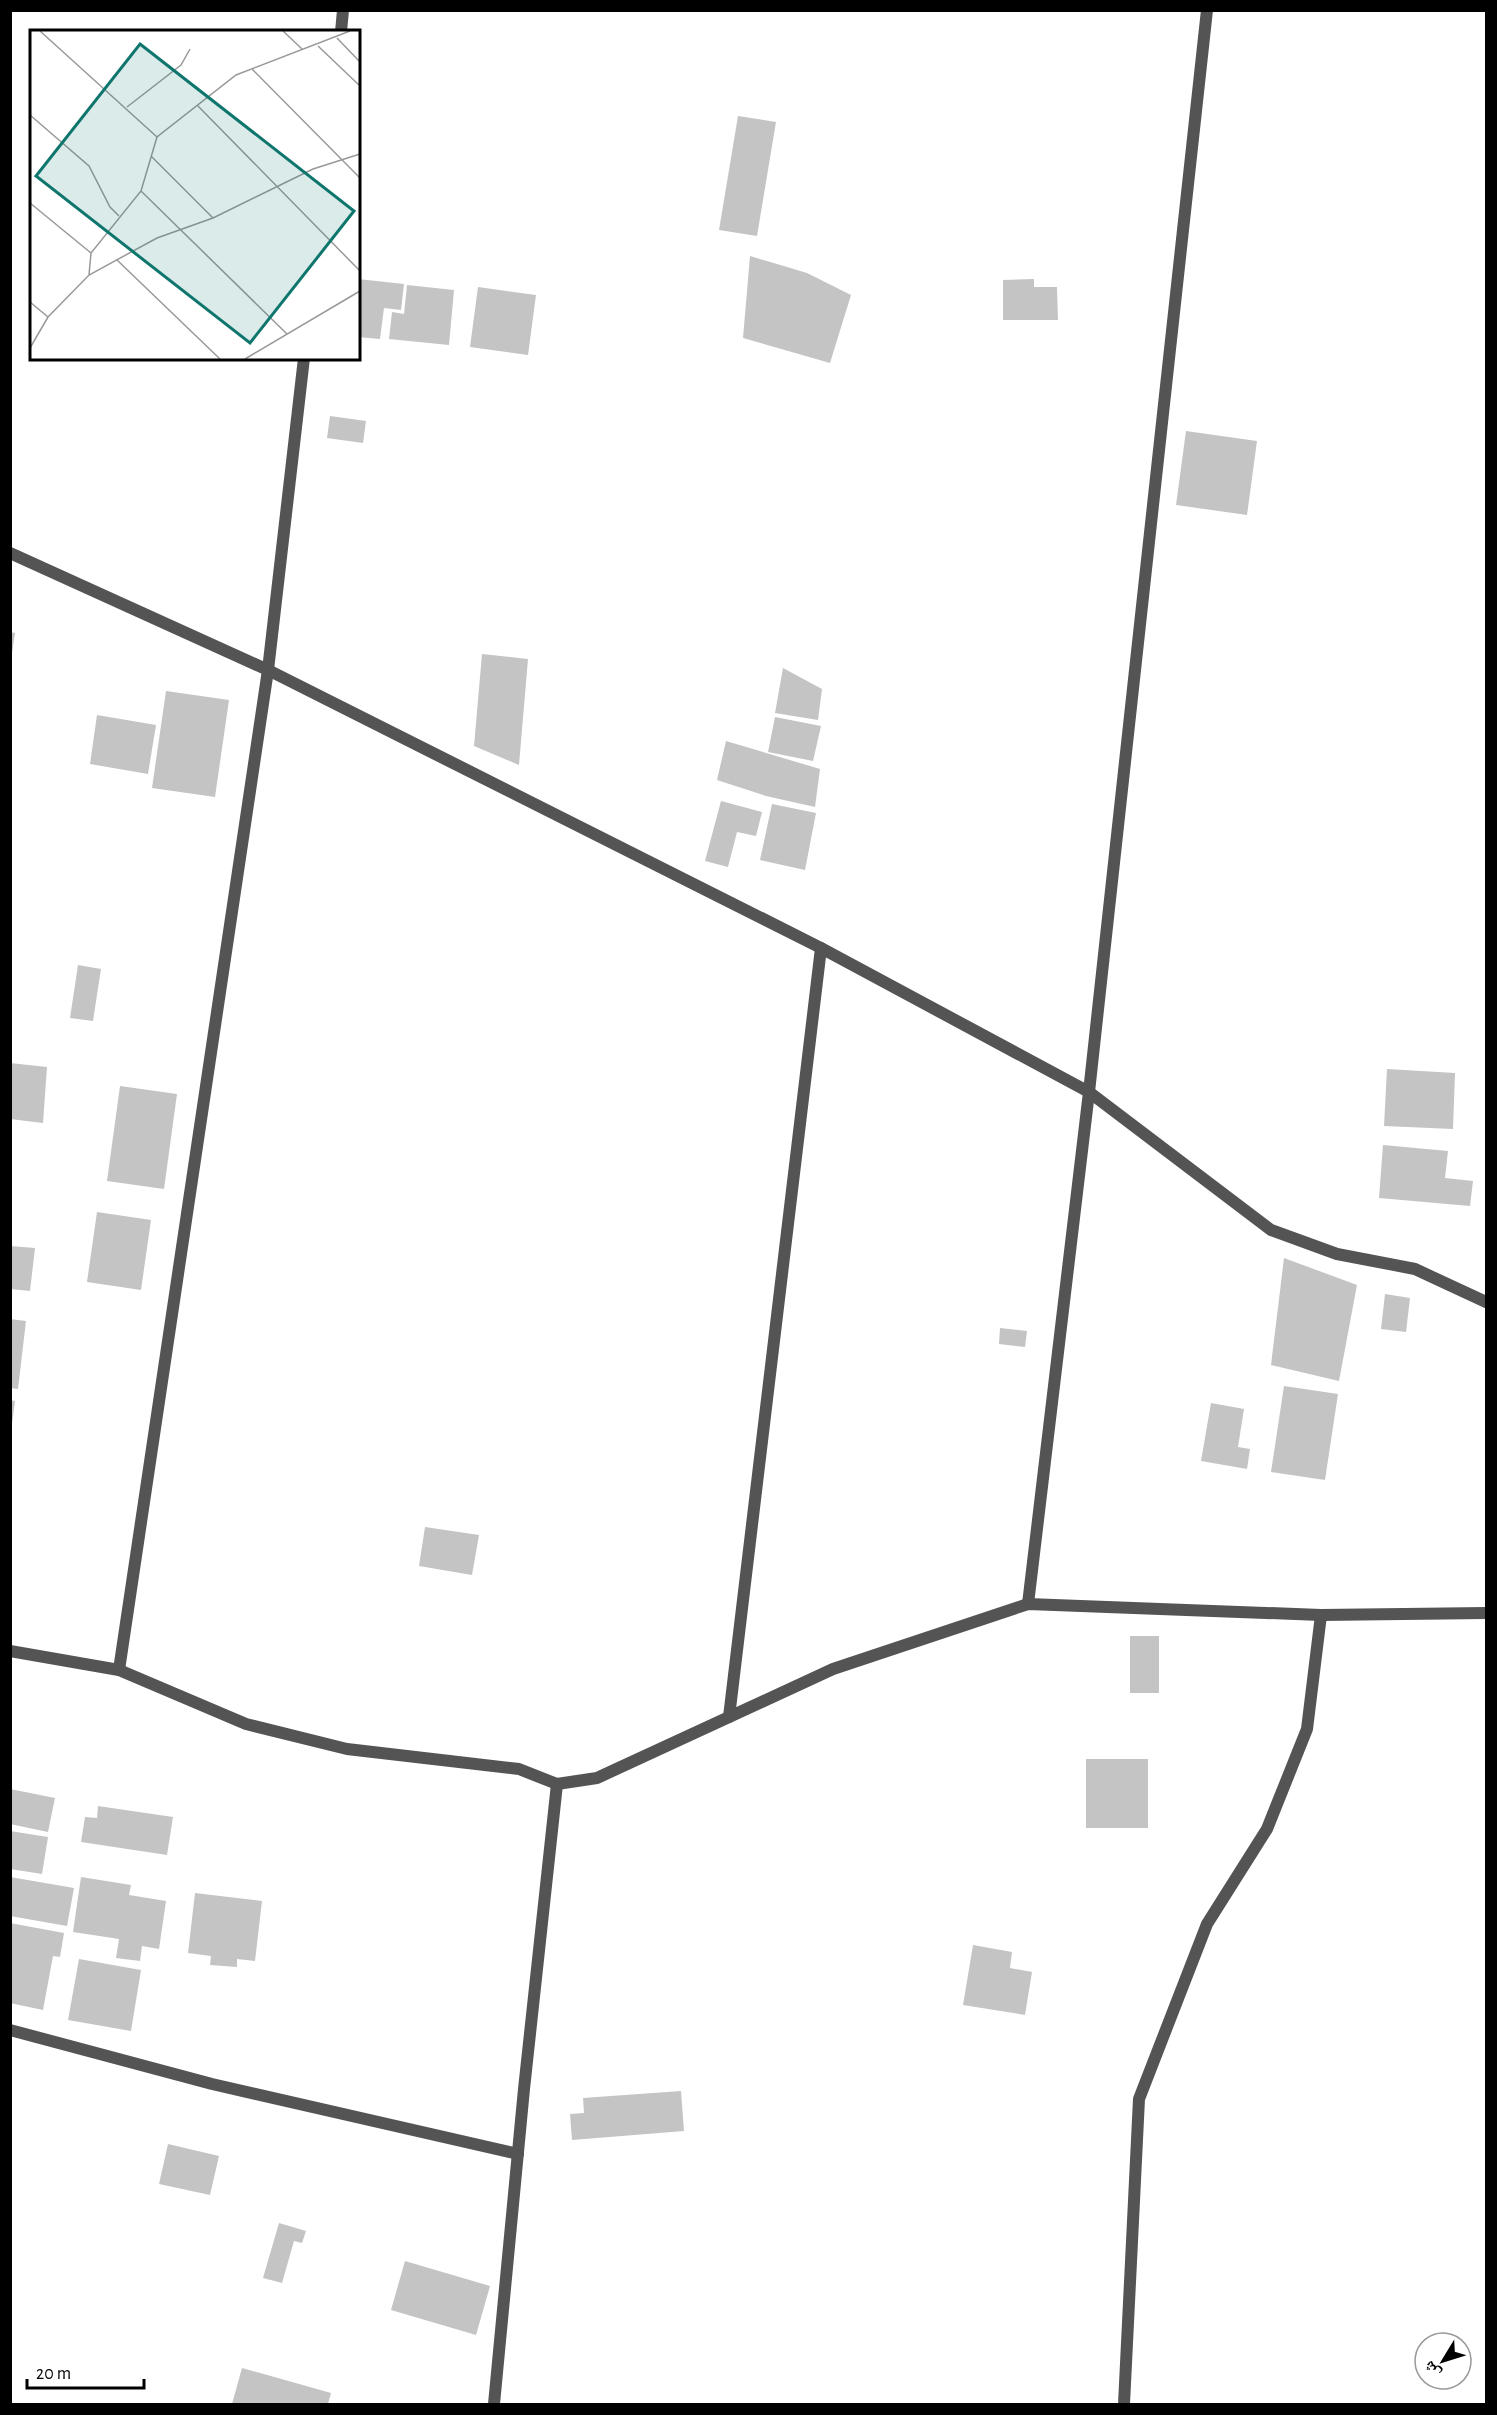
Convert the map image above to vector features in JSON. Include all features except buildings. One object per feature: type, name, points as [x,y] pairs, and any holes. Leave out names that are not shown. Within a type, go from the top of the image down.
[{"type":"street","points":[[341,30],[343,10]]},
{"type":"street","points":[[1028,1604],[1089,1092],[1207,10]]},
{"type":"street","points":[[119,1670],[268,670],[304,360]]},
{"type":"street","points":[[10,553],[268,670],[821,948],[1089,1092],[1271,1230],[1337,1254],[1415,1269],[1486,1302]]},
{"type":"street","points":[[729,1717],[821,948]]},
{"type":"street","points":[[10,1651],[119,1670],[246,1724],[347,1749],[519,1769],[558,1784],[597,1778],[833,1669],[1028,1604],[1321,1615],[1486,1613]]},
{"type":"street","points":[[1124,2404],[1139,2099],[1207,1924],[1267,1829],[1306,1729],[1321,1615]]},
{"type":"street","points":[[494,2404],[558,1784]]},
{"type":"street","points":[[10,2030],[212,2085],[518,2154]]}]
